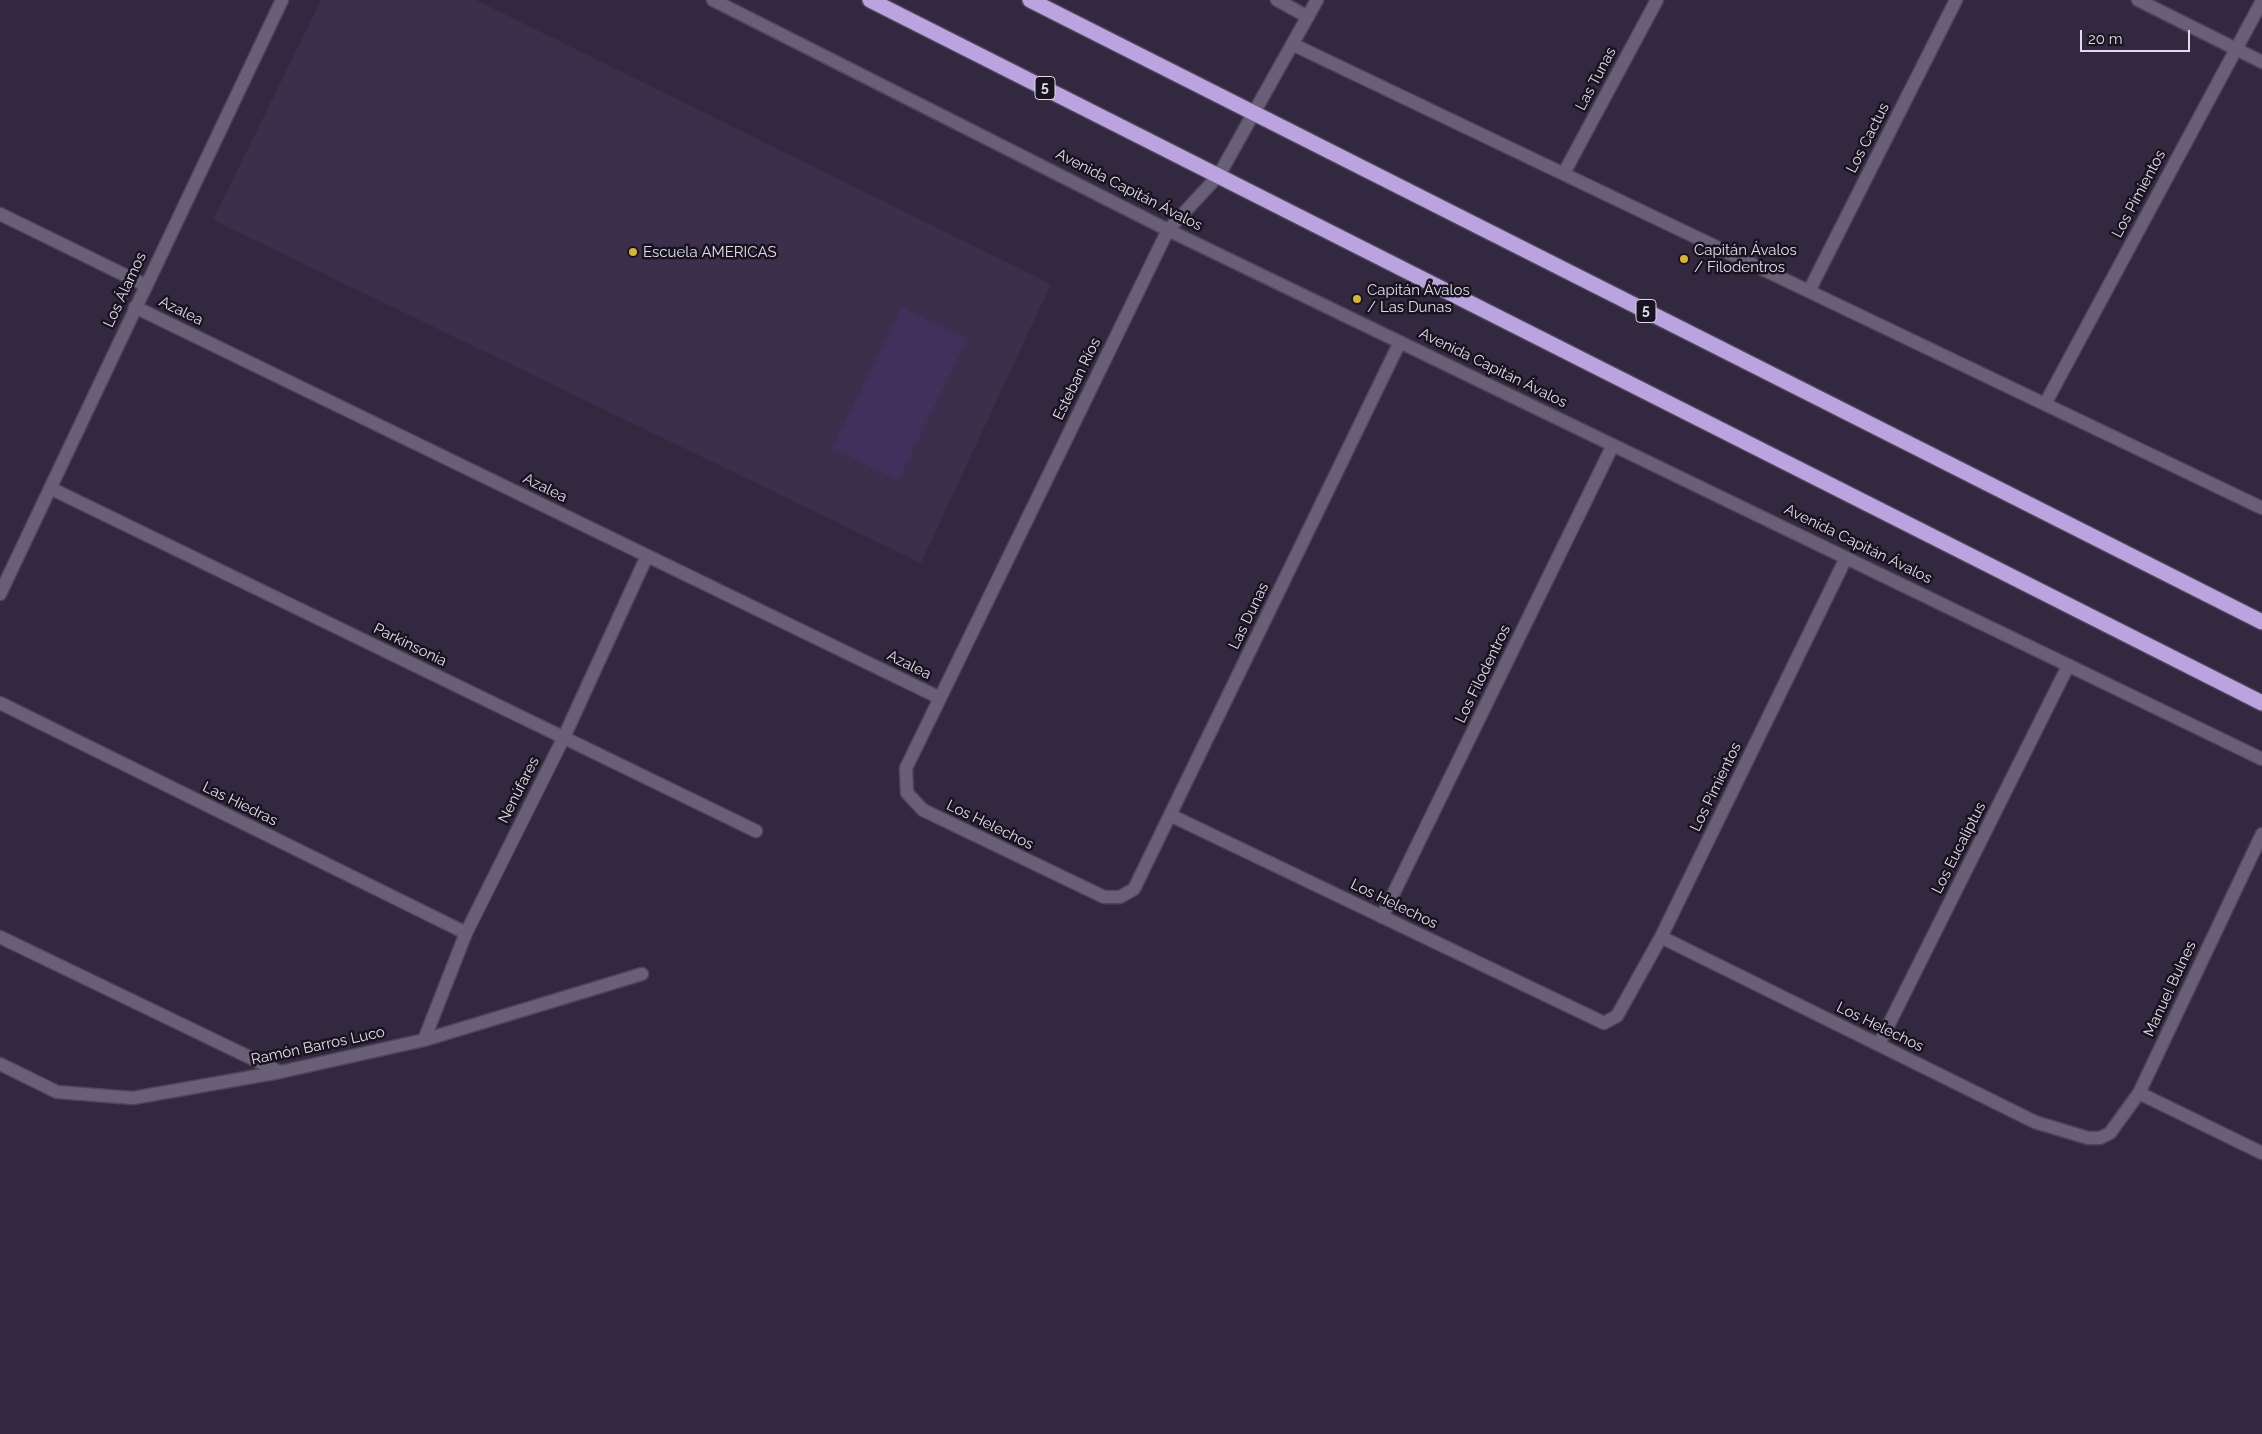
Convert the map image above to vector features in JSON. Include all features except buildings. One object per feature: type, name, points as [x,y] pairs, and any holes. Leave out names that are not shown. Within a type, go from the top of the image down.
[{"type":"highway","name":"5","points":[[870,0],[2262,703]]},
{"type":"highway","name":"5","points":[[1030,0],[2262,622]]},
{"type":"street","name":"Los Álamos","points":[[0,594],[135,306],[282,0]]},
{"type":"street","name":"Avenida Capitán Ávalos","points":[[712,0],[1168,230],[2262,759]]},
{"type":"street","points":[[1277,0],[1308,17]]},
{"type":"street","name":"Esteban Ríos","points":[[907,793],[906,768],[1168,230],[1219,175],[1317,0]]},
{"type":"street","name":"Las Tunas","points":[[1564,173],[1656,0]]},
{"type":"street","name":"Los Cactus","points":[[1809,291],[1956,0]]},
{"type":"street","points":[[2138,0],[2262,62]]},
{"type":"street","name":"Los Pimientos","points":[[2045,404],[2262,1]]},
{"type":"street","points":[[1292,44],[2262,508]]},
{"type":"street","name":"Azalea","points":[[0,214],[145,285]]},
{"type":"street","name":"Azalea","points":[[135,306],[940,698]]},
{"type":"street","name":"Las Dunas","points":[[1120,897],[1134,889],[1400,342]]},
{"type":"street","name":"Los Filodentros","points":[[1382,917],[1613,445]]},
{"type":"street","name":"Parkinsonia","points":[[50,488],[756,831]]},
{"type":"street","name":"Nenúfares","points":[[424,1040],[466,933],[564,737],[647,556]]},
{"type":"street","name":"Los Pimientos","points":[[1604,1023],[1617,1016],[1661,937],[1846,558]]},
{"type":"street","name":"Los Eucaliptus","points":[[1879,1044],[2068,666]]},
{"type":"street","name":"Las Hiedras","points":[[0,703],[466,933]]},
{"type":"street","name":"Los Helechos","points":[[907,793],[923,810],[1104,897],[1120,897]]},
{"type":"street","name":"Los Helechos","points":[[1170,815],[1604,1023]]},
{"type":"street","name":"Manuel Bulnes","points":[[2088,1138],[2100,1138],[2110,1133],[2139,1093],[2262,834]]},
{"type":"street","points":[[0,937],[280,1072]]},
{"type":"street","name":"Los Helechos","points":[[1661,937],[2034,1122],[2088,1138]]},
{"type":"street","name":"Ramón Barros Luco","points":[[0,1064],[57,1092],[133,1098],[280,1072],[424,1040],[642,974]]},
{"type":"street","points":[[2139,1093],[2262,1153]]},
{"type":"shaded area","name":"Escuela AMERICAS","points":[[321,0],[476,0],[1051,284],[921,563],[213,220]]},
{"type":"shaded area","points":[[902,307],[967,339],[898,480],[832,448]]},
{"type":"place","name":"Escuela AMERICAS","points":[[633,252]]},
{"type":"place","name":"Capitán Ávalos / Filodentros","points":[[1684,259]]},
{"type":"place","name":"Capitán Ávalos / Las Dunas","points":[[1357,299]]}]
